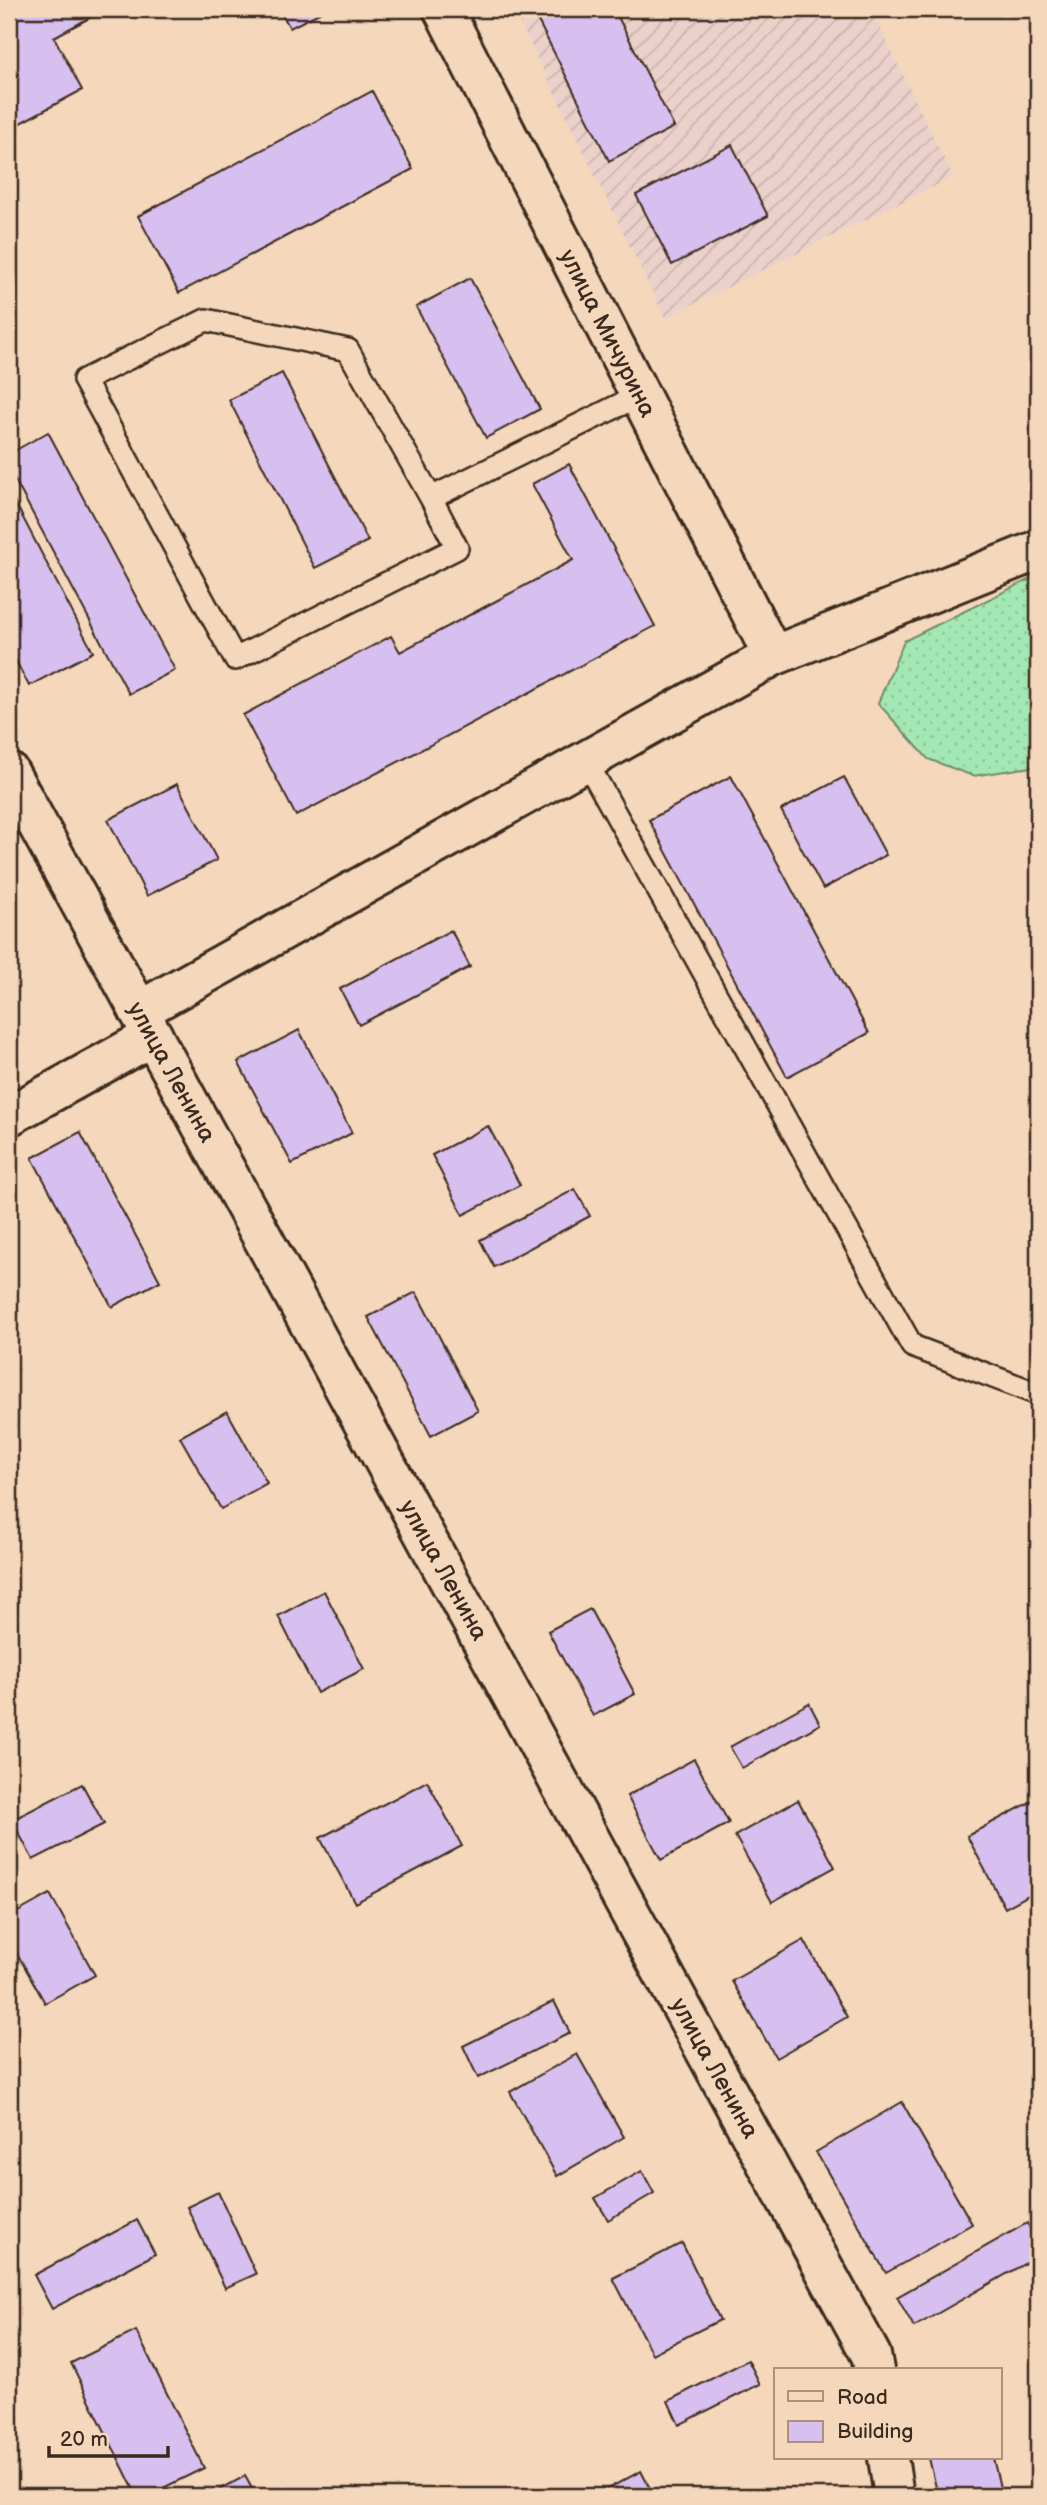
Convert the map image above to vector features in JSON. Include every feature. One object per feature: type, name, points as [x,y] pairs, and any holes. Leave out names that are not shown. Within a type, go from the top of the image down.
[{"type":"street","name":"улица Мичурина","points":[[443,9],[774,656]]},
{"type":"street","points":[[9,1116],[146,1024],[586,761],[774,656],[1038,550]]},
{"type":"street","name":"улица Ленина","points":[[9,772],[871,2355],[874,2368]]},
{"type":"street","points":[[888,2460],[894,2496]]},
{"type":"lane","points":[[206,320],[348,350],[431,498],[457,548],[235,659],[84,380],[206,320]]},
{"type":"lane","points":[[431,498],[640,395]]},
{"type":"lane","points":[[586,761],[912,1346],[1038,1394]]},
{"type":"shaded area","points":[[513,9],[871,9],[953,177],[665,318]]},
{"type":"green space","points":[[1038,575],[1038,766],[973,776],[928,759],[878,703],[904,641]]},
{"type":"building","points":[[9,9],[106,9],[54,37],[82,90],[9,129]]},
{"type":"building","points":[[279,9],[327,9],[290,28]]},
{"type":"building","points":[[532,9],[614,9],[674,127],[609,161]]},
{"type":"building","points":[[372,91],[413,169],[179,293],[138,216]]},
{"type":"building","points":[[732,145],[768,216],[672,265],[636,195]]},
{"type":"building","points":[[470,278],[540,409],[486,438],[416,307]]},
{"type":"building","points":[[282,373],[368,541],[315,568],[229,400]]},
{"type":"building","points":[[48,432],[175,670],[129,694],[9,469],[9,454]]},
{"type":"building","points":[[569,464],[655,626],[296,816],[243,715],[391,636],[400,652],[573,560],[532,484]]},
{"type":"building","points":[[9,491],[93,652],[29,686],[9,648]]},
{"type":"building","points":[[731,776],[869,1033],[787,1077],[649,820]]},
{"type":"building","points":[[844,777],[886,855],[823,889],[781,810]]},
{"type":"building","points":[[177,784],[217,860],[147,896],[108,820]]},
{"type":"building","points":[[451,930],[470,967],[359,1025],[340,989]]},
{"type":"building","points":[[299,1030],[352,1133],[292,1164],[238,1062]]},
{"type":"building","points":[[488,1126],[520,1185],[463,1215],[432,1155]]},
{"type":"building","points":[[80,1132],[160,1281],[112,1307],[32,1158]]},
{"type":"building","points":[[575,1189],[590,1216],[494,1267],[480,1240]]},
{"type":"building","points":[[416,1292],[478,1411],[431,1436],[368,1317]]},
{"type":"building","points":[[227,1411],[267,1483],[221,1509],[180,1437]]},
{"type":"building","points":[[324,1591],[364,1669],[317,1693],[278,1616]]},
{"type":"building","points":[[590,1609],[635,1694],[593,1716],[548,1631]]},
{"type":"building","points":[[809,1703],[820,1724],[742,1768],[730,1747]]},
{"type":"building","points":[[694,1759],[729,1823],[661,1860],[627,1796]]},
{"type":"building","points":[[427,1781],[462,1846],[355,1903],[320,1838]]},
{"type":"building","points":[[82,1784],[104,1824],[33,1860],[12,1820]]},
{"type":"building","points":[[1038,1798],[1038,1890],[1005,1908],[967,1836]]},
{"type":"building","points":[[798,1800],[835,1867],[772,1902],[735,1836]]},
{"type":"building","points":[[50,1894],[95,1975],[45,2003],[9,1939],[9,1917]]},
{"type":"building","points":[[804,1940],[847,2017],[776,2058],[732,1981]]},
{"type":"building","points":[[554,2001],[570,2033],[478,2078],[463,2046]]},
{"type":"building","points":[[577,2054],[624,2137],[557,2176],[510,2092]]},
{"type":"building","points":[[902,2102],[972,2224],[886,2273],[816,2152]]},
{"type":"building","points":[[642,2171],[654,2193],[608,2220],[595,2198]]},
{"type":"building","points":[[218,2192],[256,2274],[225,2288],[187,2207]]},
{"type":"building","points":[[137,2220],[155,2254],[52,2309],[34,2275]]},
{"type":"building","points":[[1027,2223],[1038,2242],[1038,2256],[914,2327],[897,2297]]},
{"type":"building","points":[[682,2243],[720,2320],[652,2354],[613,2278]]},
{"type":"building","points":[[136,2331],[204,2468],[147,2496],[137,2496],[71,2363]]},
{"type":"building","points":[[748,2360],[760,2384],[679,2425],[668,2401]]},
{"type":"building","points":[[929,2460],[993,2460],[1002,2496],[938,2496]]},
{"type":"building","points":[[641,2471],[654,2496],[594,2496]]},
{"type":"building","points":[[245,2476],[256,2496],[208,2496]]}]
